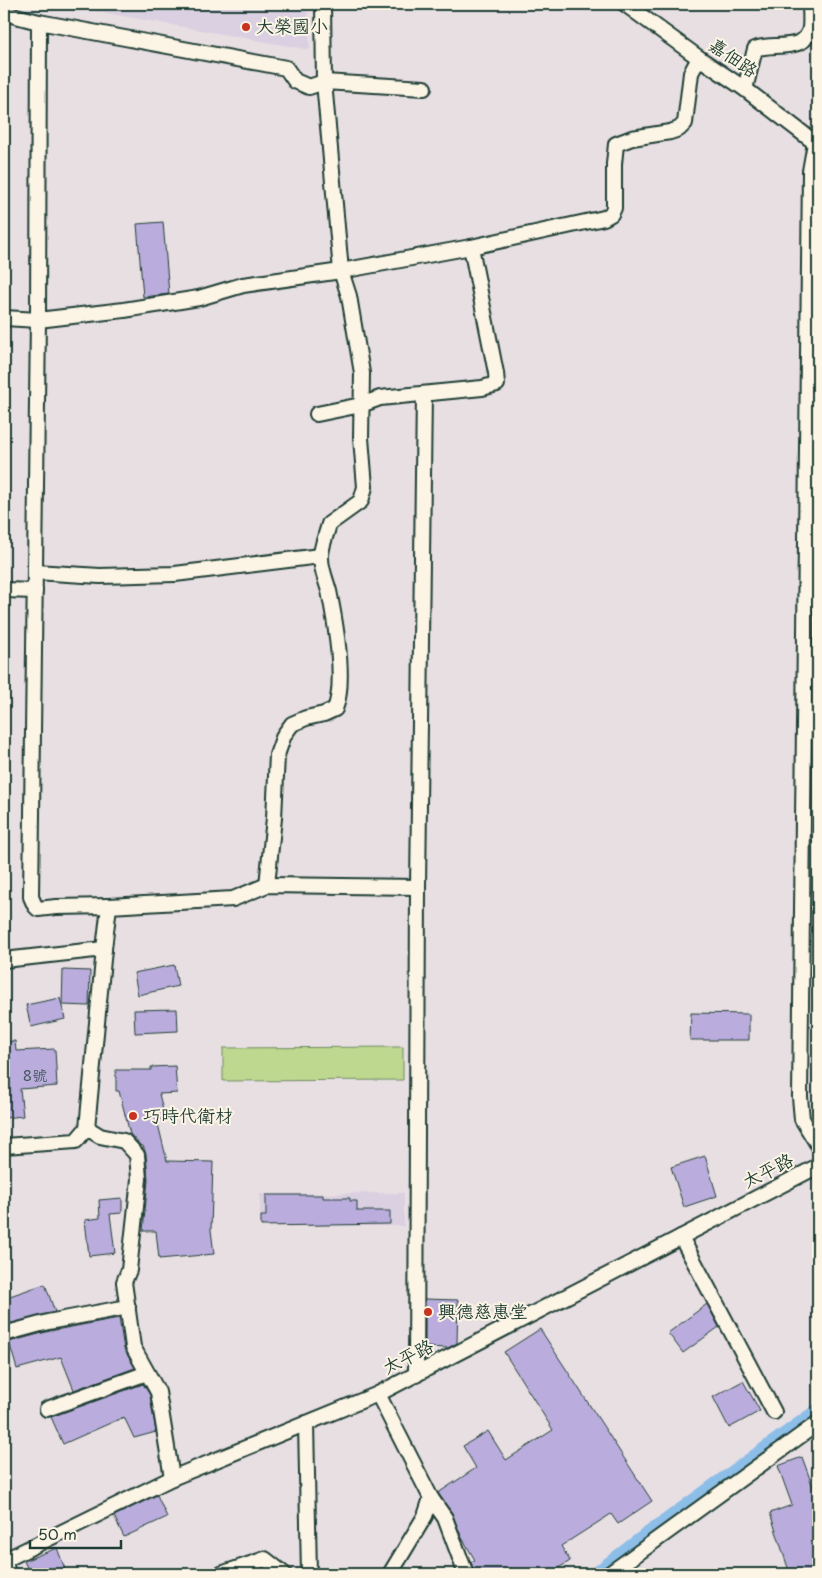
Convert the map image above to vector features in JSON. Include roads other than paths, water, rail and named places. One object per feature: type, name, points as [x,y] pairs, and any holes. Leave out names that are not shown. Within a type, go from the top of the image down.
[{"type":"street","points":[[267,885],[274,818],[277,755],[284,735],[292,724],[335,709],[338,702],[339,687],[335,622],[320,556],[329,524],[361,501],[364,487],[361,438],[362,373],[349,296],[341,271],[324,82],[323,4]]},
{"type":"street","name":"嘉佃路","points":[[625,4],[745,89],[817,144]]},
{"type":"street","points":[[745,89],[755,49],[762,46],[799,44],[804,39],[810,28],[810,4]]},
{"type":"street","points":[[4,13],[39,22],[286,68],[295,81],[309,87],[324,82],[424,88]]},
{"type":"street","points":[[39,22],[38,320],[31,897],[38,909],[232,899],[267,885],[418,887]]},
{"type":"street","points":[[4,318],[38,320],[133,309],[200,298],[243,285],[341,271],[471,247],[604,218],[612,214],[614,208],[616,144],[632,138],[670,132],[679,129],[685,123],[690,73],[699,58]]},
{"type":"street","points":[[817,144],[810,170],[800,1097],[802,1119],[818,1146]]},
{"type":"street","points":[[317,414],[361,405],[380,398],[482,388],[497,384],[471,247]]},
{"type":"street","points":[[416,1375],[418,887],[424,394]]},
{"type":"street","points":[[35,572],[100,576],[175,574],[320,556]]},
{"type":"street","points":[[4,590],[35,590]]},
{"type":"street","points":[[4,1146],[76,1141],[87,1128],[109,906]]},
{"type":"street","points":[[4,960],[104,949]]},
{"type":"street","points":[[87,1128],[100,1136],[124,1141],[137,1155],[139,1179],[129,1270],[124,1282],[134,1347],[158,1392],[172,1478]]},
{"type":"street","name":"太平路","points":[[4,1558],[172,1478],[378,1394],[818,1166]]},
{"type":"street","points":[[680,1237],[774,1412]]},
{"type":"street","points":[[4,1334],[48,1322],[128,1307]]},
{"type":"street","points":[[46,1409],[147,1373]]},
{"type":"street","points":[[378,1394],[432,1498],[445,1518],[466,1574]]},
{"type":"street","points":[[306,1423],[309,1574]]},
{"type":"street","points":[[609,1574],[818,1423]]},
{"type":"street","points":[[390,1574],[425,1516],[432,1498]]},
{"type":"street","points":[[4,1558],[8,1574]]},
{"type":"street","points":[[221,1574],[265,1559],[284,1574]]},
{"type":"waterway","points":[[594,1574],[643,1536],[818,1409]]},
{"type":"place","name":"大榮國小","points":[[246,27]]},
{"type":"place","name":"巧時代衛材","points":[[133,1116]]},
{"type":"place","name":"興德慈惠堂","points":[[428,1312]]}]
